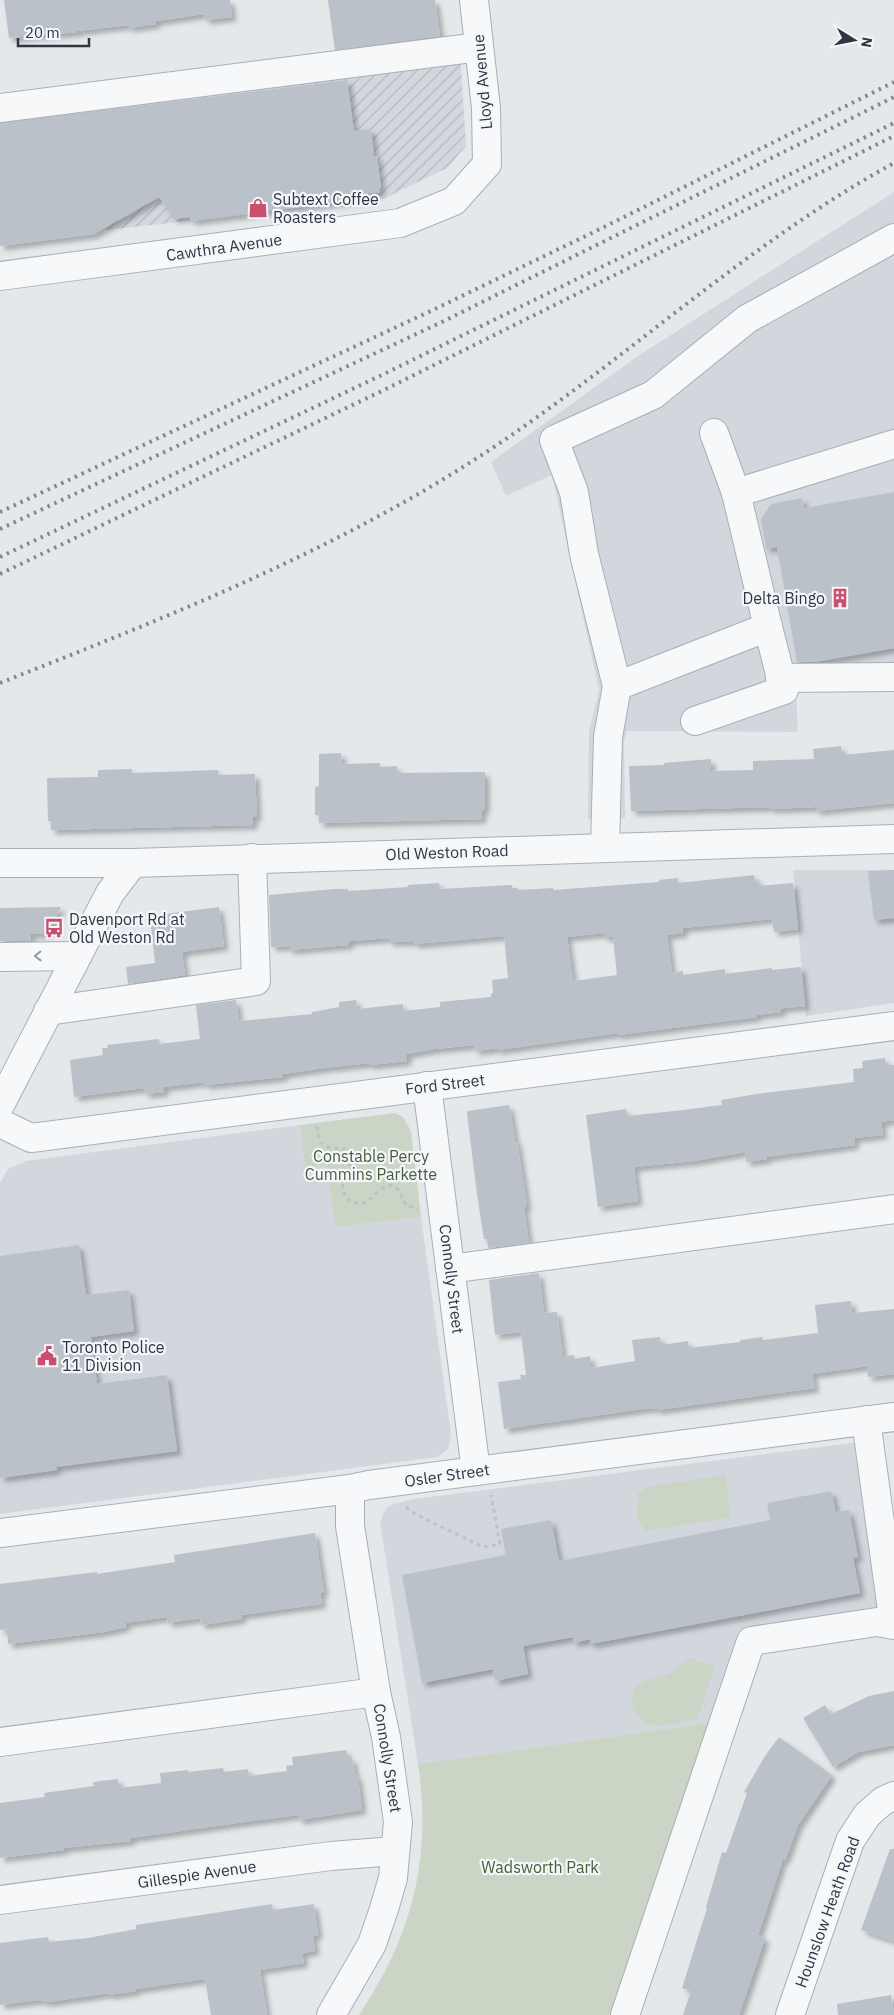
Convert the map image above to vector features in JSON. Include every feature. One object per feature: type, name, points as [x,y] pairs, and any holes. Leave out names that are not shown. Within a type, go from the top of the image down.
[{"type":"street","name":"Lloyd Avenue","points":[[474,0],[486,108],[487,164]]},
{"type":"street","points":[[0,108],[479,47]]},
{"type":"street","name":"Cawthra Avenue","points":[[0,276],[400,223],[454,201],[487,164]]},
{"type":"street","points":[[605,847],[608,737],[618,686],[584,554],[574,492],[554,440],[653,395],[747,319],[894,238]]},
{"type":"street","points":[[695,721],[784,690],[736,493],[714,433]]},
{"type":"street","points":[[736,493],[894,444]]},
{"type":"street","points":[[618,686],[768,628]]},
{"type":"street","points":[[780,678],[894,677]]},
{"type":"street","name":"Old Weston Road","points":[[0,863],[133,863],[894,839]]},
{"type":"street","points":[[48,1011],[256,981],[252,858]]},
{"type":"street","points":[[0,1105],[110,893],[133,863]]},
{"type":"street","points":[[0,957],[76,956]]},
{"type":"street","name":"Ford Street","points":[[0,1123],[30,1138],[894,1026]]},
{"type":"street","name":"Connolly Street","points":[[427,1086],[450,1269],[483,1479]]},
{"type":"street","points":[[450,1269],[894,1209]]},
{"type":"street","name":"Osler Street","points":[[0,1533],[350,1490],[483,1479],[894,1417]]},
{"type":"street","points":[[625,2015],[750,1641],[877,1622],[894,1625],[866,1420]]},
{"type":"street","name":"Connolly Street","points":[[331,2015],[372,1944],[393,1878],[398,1822],[386,1736],[376,1692],[350,1526],[350,1490]]},
{"type":"street","points":[[0,1742],[376,1692]]},
{"type":"street","name":"Hounslow Heath Road","points":[[790,2015],[850,1842],[867,1815],[883,1801],[894,1796]]},
{"type":"street","name":"Gillespie Avenue","points":[[0,1900],[330,1856],[395,1852]]},
{"type":"path","points":[[316,1120],[319,1139],[325,1146],[352,1151],[355,1154],[354,1159],[342,1178],[345,1196],[350,1201],[365,1203],[372,1199],[383,1187],[390,1184],[399,1190],[406,1205],[424,1209]]},
{"type":"path","points":[[401,1504],[415,1514],[483,1546],[500,1544],[483,1479]]},
{"type":"shaded area","points":[[460,52],[466,146],[447,168],[383,199],[0,242],[0,111]]},
{"type":"shaded area","points":[[894,192],[894,690],[893,688],[796,692],[798,732],[627,731],[624,743],[625,818],[588,819],[589,731],[599,690],[552,475],[506,496],[491,462],[638,356]]},
{"type":"shaded area","points":[[793,870],[894,870],[894,1003],[806,1016]]},
{"type":"shaded area","points":[[300,1125],[305,1167],[327,1164],[335,1227],[421,1217],[451,1434],[448,1449],[438,1457],[0,1514],[0,1183],[8,1169],[26,1161]]},
{"type":"shaded area","points":[[860,1442],[881,1612],[742,1632],[716,1722],[418,1764],[380,1522],[386,1508],[393,1504],[414,1499]]},
{"type":"green space","name":"Constable Percy Cummins Parkette","points":[[395,1113],[403,1117],[411,1131],[421,1217],[335,1227],[327,1165],[305,1167],[300,1125]]},
{"type":"green space","points":[[726,1475],[730,1518],[645,1531],[637,1518],[638,1493],[651,1486]]},
{"type":"green space","points":[[688,1657],[715,1667],[697,1720],[660,1726],[644,1722],[631,1705],[636,1689],[644,1682],[673,1672]]},
{"type":"green space","name":"Wadsworth Park","points":[[716,1722],[615,2015],[359,2015],[382,1978],[399,1941],[414,1892],[422,1841],[421,1790],[418,1764]]},
{"type":"building","points":[[4,0],[230,0],[232,17],[205,20],[204,14],[156,21],[156,24],[129,28],[129,25],[9,38]]},
{"type":"building","points":[[328,0],[435,0],[440,36],[335,50]]},
{"type":"building","points":[[347,80],[354,131],[371,129],[374,156],[377,156],[380,192],[364,194],[365,199],[191,221],[190,217],[174,219],[159,197],[94,234],[0,246],[0,123]]},
{"type":"building","name":"Delta Bingo","points":[[894,492],[894,648],[815,662],[797,662],[777,547],[766,549],[761,519],[771,504],[802,498],[804,508]]},
{"type":"building","points":[[841,746],[842,755],[894,750],[894,803],[816,811],[816,807],[770,809],[770,807],[631,811],[629,766],[664,765],[664,763],[711,759],[711,771],[753,770],[753,761],[814,759],[813,749]]},
{"type":"building","points":[[341,753],[342,764],[380,763],[380,767],[397,766],[397,773],[485,772],[485,810],[482,810],[482,819],[319,823],[319,815],[315,815],[315,787],[319,786],[319,754]]},
{"type":"building","points":[[132,769],[132,773],[218,770],[218,775],[255,774],[257,817],[253,817],[253,825],[51,830],[51,821],[48,821],[47,778],[98,777],[98,770]]},
{"type":"building","points":[[894,870],[894,918],[874,920],[868,871]]},
{"type":"building","points":[[754,875],[755,881],[758,880],[759,886],[793,883],[798,929],[774,932],[772,919],[683,928],[683,933],[667,935],[672,973],[683,971],[683,975],[725,969],[725,974],[772,968],[772,970],[801,967],[805,1006],[784,1008],[781,1009],[781,1012],[756,1015],[757,1017],[618,1035],[618,1033],[498,1050],[498,1048],[475,1051],[474,1045],[434,1049],[407,1054],[407,1061],[324,1068],[283,1074],[283,1077],[205,1085],[204,1082],[164,1087],[164,1092],[145,1094],[144,1088],[74,1097],[70,1060],[103,1055],[102,1048],[108,1048],[107,1045],[159,1039],[160,1044],[200,1039],[196,1005],[236,1000],[239,1021],[312,1014],[312,1012],[339,1007],[339,1002],[356,1000],[358,1009],[403,1004],[403,1011],[440,1007],[440,1002],[491,997],[493,993],[492,980],[508,978],[504,936],[414,944],[414,941],[389,942],[389,938],[350,941],[348,945],[289,950],[289,946],[271,947],[269,895],[334,889],[348,889],[348,891],[408,887],[408,885],[439,883],[440,889],[512,885],[512,888],[518,888],[518,890],[553,888],[553,890],[659,882],[659,880],[678,878],[678,883]],"holes":[[[604,933],[604,937],[613,937],[617,975],[573,981],[567,937]]]},
{"type":"building","points":[[61,907],[46,934],[31,934],[31,941],[0,941],[0,908]]},
{"type":"building","points":[[219,907],[224,946],[182,952],[185,975],[128,984],[126,967],[155,963],[150,916]]},
{"type":"building","points":[[885,1058],[886,1065],[894,1065],[894,1120],[881,1122],[883,1135],[854,1138],[855,1145],[766,1157],[767,1159],[746,1162],[745,1152],[694,1161],[634,1167],[638,1201],[598,1207],[586,1115],[626,1109],[627,1116],[683,1110],[722,1105],[721,1100],[757,1094],[854,1082],[853,1069],[863,1068],[862,1061]]},
{"type":"building","points":[[509,1105],[515,1141],[517,1141],[527,1206],[524,1207],[529,1243],[488,1248],[487,1239],[484,1239],[477,1194],[467,1113],[468,1111]]},
{"type":"building","name":"Toronto Police 11 Division","points":[[79,1245],[86,1295],[129,1290],[134,1331],[91,1337],[97,1384],[167,1375],[177,1451],[56,1467],[57,1470],[0,1478],[0,1256]]},
{"type":"building","points":[[539,1273],[544,1313],[557,1312],[563,1357],[574,1355],[575,1359],[590,1356],[591,1368],[635,1361],[632,1340],[660,1337],[661,1345],[688,1341],[689,1348],[740,1342],[740,1340],[762,1337],[763,1340],[818,1333],[815,1305],[851,1301],[852,1313],[894,1309],[894,1374],[868,1377],[867,1366],[812,1374],[815,1388],[657,1410],[657,1408],[642,1409],[504,1429],[498,1382],[521,1379],[520,1375],[526,1375],[521,1332],[495,1335],[489,1280]]},
{"type":"building","points":[[831,1491],[836,1512],[849,1510],[858,1557],[853,1558],[860,1593],[590,1644],[590,1639],[574,1643],[573,1637],[523,1646],[528,1674],[495,1681],[493,1669],[422,1683],[402,1575],[506,1555],[501,1529],[551,1520],[559,1561],[770,1520],[767,1503]]},
{"type":"building","points":[[315,1533],[324,1593],[320,1593],[322,1604],[241,1615],[242,1619],[201,1625],[200,1618],[168,1623],[167,1617],[125,1623],[126,1627],[104,1632],[8,1644],[7,1629],[0,1630],[0,1584],[97,1572],[97,1574],[175,1562],[174,1555]]},
{"type":"building","points":[[894,1691],[894,1745],[858,1752],[833,1767],[803,1718],[825,1705],[831,1714],[869,1696]]},
{"type":"building","points":[[779,1737],[832,1775],[798,1825],[785,1860],[783,1859],[758,1935],[765,1938],[739,2015],[683,2015],[691,1991],[682,1988],[722,1852],[726,1853],[747,1793],[744,1792],[765,1756]]},
{"type":"building","points":[[346,1750],[348,1759],[352,1758],[355,1774],[358,1778],[362,1810],[299,1820],[298,1815],[237,1823],[131,1838],[131,1841],[64,1848],[64,1850],[0,1858],[0,1803],[45,1797],[44,1793],[94,1786],[93,1782],[118,1779],[119,1788],[161,1783],[160,1773],[223,1768],[224,1772],[248,1769],[249,1776],[287,1771],[286,1766],[293,1765],[292,1757]]},
{"type":"building","points":[[890,1849],[894,1849],[894,1941],[861,1930]]},
{"type":"building","points":[[272,1904],[273,1910],[314,1904],[318,1935],[313,1936],[315,1951],[302,1953],[304,1963],[260,1970],[267,2015],[211,2015],[205,1979],[109,1995],[109,1993],[49,2002],[38,2000],[0,2005],[0,1943],[48,1937],[49,1942],[88,1938],[136,1929],[136,1925]]},
{"type":"building","points":[[891,1995],[894,2015],[838,2015],[837,2004]]},
{"type":"railway","points":[[0,512],[435,309],[894,82]]},
{"type":"railway","points":[[0,529],[444,321],[894,97]]},
{"type":"railway","points":[[0,557],[386,373],[894,123]]},
{"type":"railway","points":[[0,574],[388,388],[894,136]]},
{"type":"railway","points":[[0,683],[191,606],[253,578],[376,518],[435,484],[494,447],[544,412],[691,300],[790,228],[841,194],[894,163]]},
{"type":"place","name":"Subtext Coffee Roasters","points":[[258,208]]},
{"type":"place","name":"Delta Bingo","points":[[840,598]]},
{"type":"place","name":"Davenport Rd at Old Weston Rd","points":[[54,928]]},
{"type":"place","name":"Toronto Police 11 Division","points":[[47,1356]]}]
